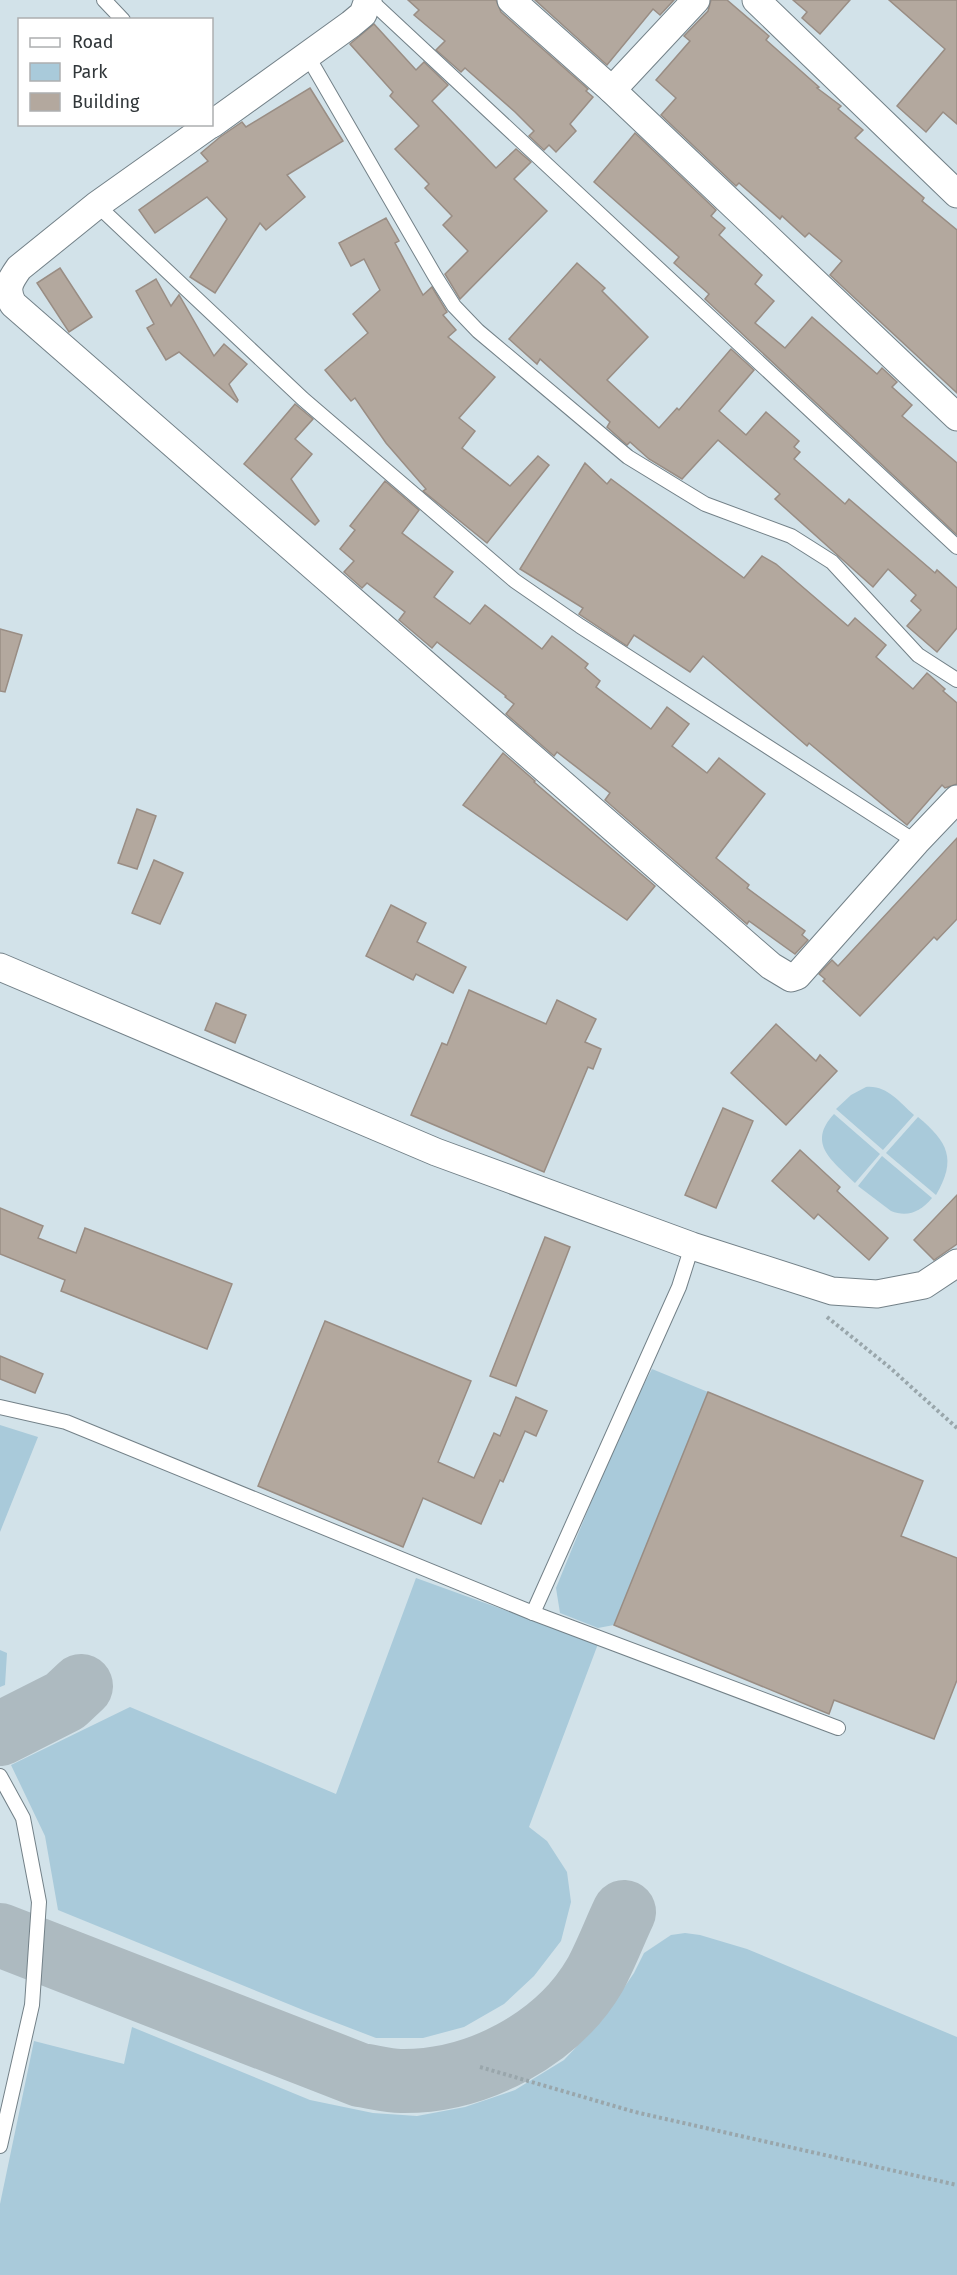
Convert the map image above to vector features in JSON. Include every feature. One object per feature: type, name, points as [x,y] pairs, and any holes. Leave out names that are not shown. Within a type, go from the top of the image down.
[{"type":"street","points":[[213,123],[363,14],[369,0]]},
{"type":"street","points":[[511,0],[612,90],[957,417]]},
{"type":"street","points":[[612,90],[696,0]]},
{"type":"street","points":[[756,0],[957,194]]},
{"type":"street","points":[[208,126],[97,205],[18,268],[10,280],[7,292],[13,304],[771,966],[791,978],[797,976],[915,842],[957,799]]},
{"type":"street","points":[[0,967],[436,1152],[692,1246],[832,1291],[876,1294],[924,1285],[957,1263]]},
{"type":"lane","points":[[104,0],[121,18]]},
{"type":"lane","points":[[369,0],[957,547]]},
{"type":"lane","points":[[307,54],[435,276],[454,306],[478,331],[628,457],[705,504],[791,536],[832,562],[918,655],[957,680]]},
{"type":"lane","points":[[97,205],[303,399],[515,581],[580,626],[915,842]]},
{"type":"lane","points":[[533,1613],[679,1287],[692,1246]]},
{"type":"lane","points":[[0,1407],[66,1422],[533,1613],[838,1728]]},
{"type":"lane","points":[[0,1776],[23,1818],[39,1902],[32,2006],[0,2146]]},
{"type":"path","points":[[820,1310],[888,1366],[957,1428]]},
{"type":"path","points":[[480,2067],[635,2112],[957,2185]]},
{"type":"green space","points":[[866,1087],[886,1092],[914,1115],[883,1150],[836,1109],[851,1095]]},
{"type":"green space","points":[[834,1114],[880,1154],[855,1183],[831,1159],[823,1143],[822,1134]]},
{"type":"green space","points":[[918,1117],[936,1135],[946,1152],[946,1171],[936,1195],[886,1153]]},
{"type":"green space","points":[[882,1156],[932,1198],[928,1203],[914,1212],[897,1213],[858,1186]]},
{"type":"green space","points":[[652,1369],[708,1392],[614,1625],[598,1628],[560,1613],[556,1588],[623,1424]]},
{"type":"green space","points":[[0,1425],[38,1437],[0,1532]]},
{"type":"green space","points":[[416,1578],[598,1644],[529,1827],[547,1841],[567,1872],[571,1902],[561,1941],[534,1976],[504,2004],[464,2027],[423,2038],[376,2038],[58,1910],[45,1836],[11,1765],[130,1707],[336,1794]]},
{"type":"green space","points":[[0,1650],[7,1653],[5,1685],[0,1687]]},
{"type":"green space","points":[[685,1933],[700,1935],[747,1949],[957,2037],[957,2275],[0,2275],[0,2204],[34,2041],[124,2064],[132,2027],[310,2100],[373,2113],[417,2116],[465,2107],[515,2090],[564,2060],[602,2020],[634,1973],[644,1953],[671,1935]]},
{"type":"building","points":[[408,0],[496,0],[501,12],[588,89],[586,91],[593,97],[570,124],[576,131],[556,152],[549,145],[544,150],[529,136],[534,131],[515,112],[465,68],[461,72],[436,50],[445,41],[414,15],[419,10]]},
{"type":"building","points":[[535,0],[674,0],[660,15],[653,9],[607,65]]},
{"type":"building","points":[[711,0],[727,0],[769,36],[766,40],[819,87],[817,88],[841,106],[838,109],[863,130],[855,138],[924,198],[922,201],[957,230],[957,393],[830,275],[842,261],[809,233],[805,237],[782,216],[780,219],[739,183],[736,186],[661,115],[676,98],[656,80],[690,41],[684,36],[708,11]]},
{"type":"building","points":[[793,0],[850,0],[820,34],[802,18],[807,12]]},
{"type":"building","points":[[889,0],[957,0],[957,124],[943,112],[926,132],[897,106],[945,49]]},
{"type":"building","points":[[374,24],[416,70],[424,62],[448,85],[432,101],[496,168],[516,149],[531,162],[514,179],[547,211],[460,299],[445,274],[468,251],[443,225],[452,216],[425,188],[429,184],[395,149],[419,126],[390,96],[393,92],[350,44]]},
{"type":"building","points":[[310,88],[343,141],[287,175],[305,197],[266,230],[260,223],[215,293],[190,277],[227,219],[207,197],[155,233],[139,210],[208,161],[201,153],[220,137],[242,122],[246,127]]},
{"type":"building","points":[[635,133],[716,210],[711,216],[725,228],[719,235],[762,275],[755,284],[774,301],[755,323],[785,348],[812,317],[877,374],[882,368],[897,382],[892,387],[912,405],[902,416],[957,463],[957,535],[705,299],[709,294],[674,263],[679,257],[594,182]]},
{"type":"building","points":[[386,218],[399,241],[395,243],[423,295],[432,287],[447,312],[443,315],[456,330],[448,337],[495,377],[459,418],[475,431],[462,448],[510,486],[538,456],[549,465],[487,543],[423,491],[426,489],[386,443],[355,398],[351,401],[325,370],[368,333],[353,314],[380,290],[364,259],[351,266],[339,243]]},
{"type":"building","points":[[577,263],[605,288],[602,291],[648,337],[607,380],[659,428],[677,408],[679,410],[731,349],[754,370],[719,411],[746,435],[766,412],[799,441],[794,447],[800,452],[794,459],[845,504],[849,499],[935,573],[937,570],[957,588],[957,628],[937,652],[907,626],[921,610],[911,601],[916,595],[888,569],[873,587],[775,499],[780,494],[718,440],[682,479],[649,459],[630,442],[627,445],[607,427],[610,422],[540,359],[537,364],[509,339]]},
{"type":"building","points":[[60,268],[92,317],[69,332],[37,283]]},
{"type":"building","points":[[156,279],[171,306],[179,295],[214,356],[224,344],[247,364],[229,384],[237,402],[179,352],[166,360],[147,328],[154,324],[136,291]]},
{"type":"building","points":[[295,404],[313,419],[295,439],[312,454],[291,479],[319,521],[315,525],[244,464]]},
{"type":"building","points":[[585,463],[607,484],[611,479],[744,578],[762,556],[776,564],[848,626],[855,618],[886,645],[876,657],[913,689],[927,673],[957,703],[957,784],[945,788],[942,785],[907,825],[809,743],[807,746],[703,656],[690,672],[634,635],[627,646],[579,614],[583,608],[520,569]]},
{"type":"building","points":[[385,481],[419,510],[402,533],[453,572],[434,597],[470,624],[485,605],[542,649],[552,636],[588,664],[585,668],[600,681],[596,687],[651,729],[667,707],[689,724],[672,746],[707,773],[719,758],[765,794],[716,858],[749,885],[747,888],[805,931],[802,935],[808,940],[795,954],[749,921],[747,924],[605,800],[610,793],[557,752],[554,756],[506,714],[514,704],[506,696],[437,642],[432,648],[399,620],[405,612],[367,583],[362,588],[344,572],[354,561],[340,549],[355,530],[350,526]]},
{"type":"building","points":[[0,629],[22,635],[5,692],[0,691]]},
{"type":"building","points":[[503,753],[655,886],[627,920],[463,805]]},
{"type":"building","points":[[137,809],[156,816],[137,869],[118,863]]},
{"type":"building","points":[[957,838],[957,919],[937,940],[934,937],[860,1016],[823,981],[825,979],[819,974],[832,960],[838,966]]},
{"type":"building","points":[[154,860],[183,873],[160,924],[132,913]]},
{"type":"building","points":[[391,905],[426,923],[417,942],[466,967],[453,993],[416,974],[413,980],[366,956]]},
{"type":"building","points":[[469,990],[546,1024],[557,1000],[596,1019],[585,1042],[601,1049],[593,1069],[588,1067],[544,1172],[411,1115],[442,1043],[447,1045]]},
{"type":"building","points":[[216,1003],[246,1015],[235,1043],[205,1030]]},
{"type":"building","points":[[776,1024],[816,1061],[820,1055],[837,1071],[786,1125],[731,1073]]},
{"type":"building","points":[[723,1108],[753,1121],[716,1208],[685,1195]]},
{"type":"building","points":[[800,1150],[840,1187],[837,1191],[888,1238],[869,1260],[818,1214],[814,1219],[772,1181]]},
{"type":"building","points":[[957,1195],[957,1244],[934,1260],[914,1240]]},
{"type":"building","points":[[0,1208],[43,1226],[38,1238],[76,1253],[85,1228],[232,1284],[207,1349],[61,1291],[65,1280],[0,1254]]},
{"type":"building","points":[[545,1237],[570,1247],[516,1386],[490,1376]]},
{"type":"building","points":[[325,1321],[471,1381],[438,1462],[474,1478],[494,1433],[500,1436],[516,1397],[547,1411],[536,1436],[525,1431],[503,1482],[500,1480],[481,1524],[423,1498],[403,1547],[258,1486]]},
{"type":"building","points":[[0,1356],[43,1374],[35,1393],[0,1379]]},
{"type":"building","points":[[708,1392],[923,1481],[901,1536],[957,1558],[957,1680],[934,1739],[834,1700],[829,1714],[614,1625]]},
{"type":"taxiway","points":[[0,1734],[65,1701],[81,1686]]},
{"type":"taxiway","points":[[0,1935],[360,2075],[401,2081],[458,2074],[512,2053],[537,2037],[579,1998],[595,1975],[624,1912]]}]
